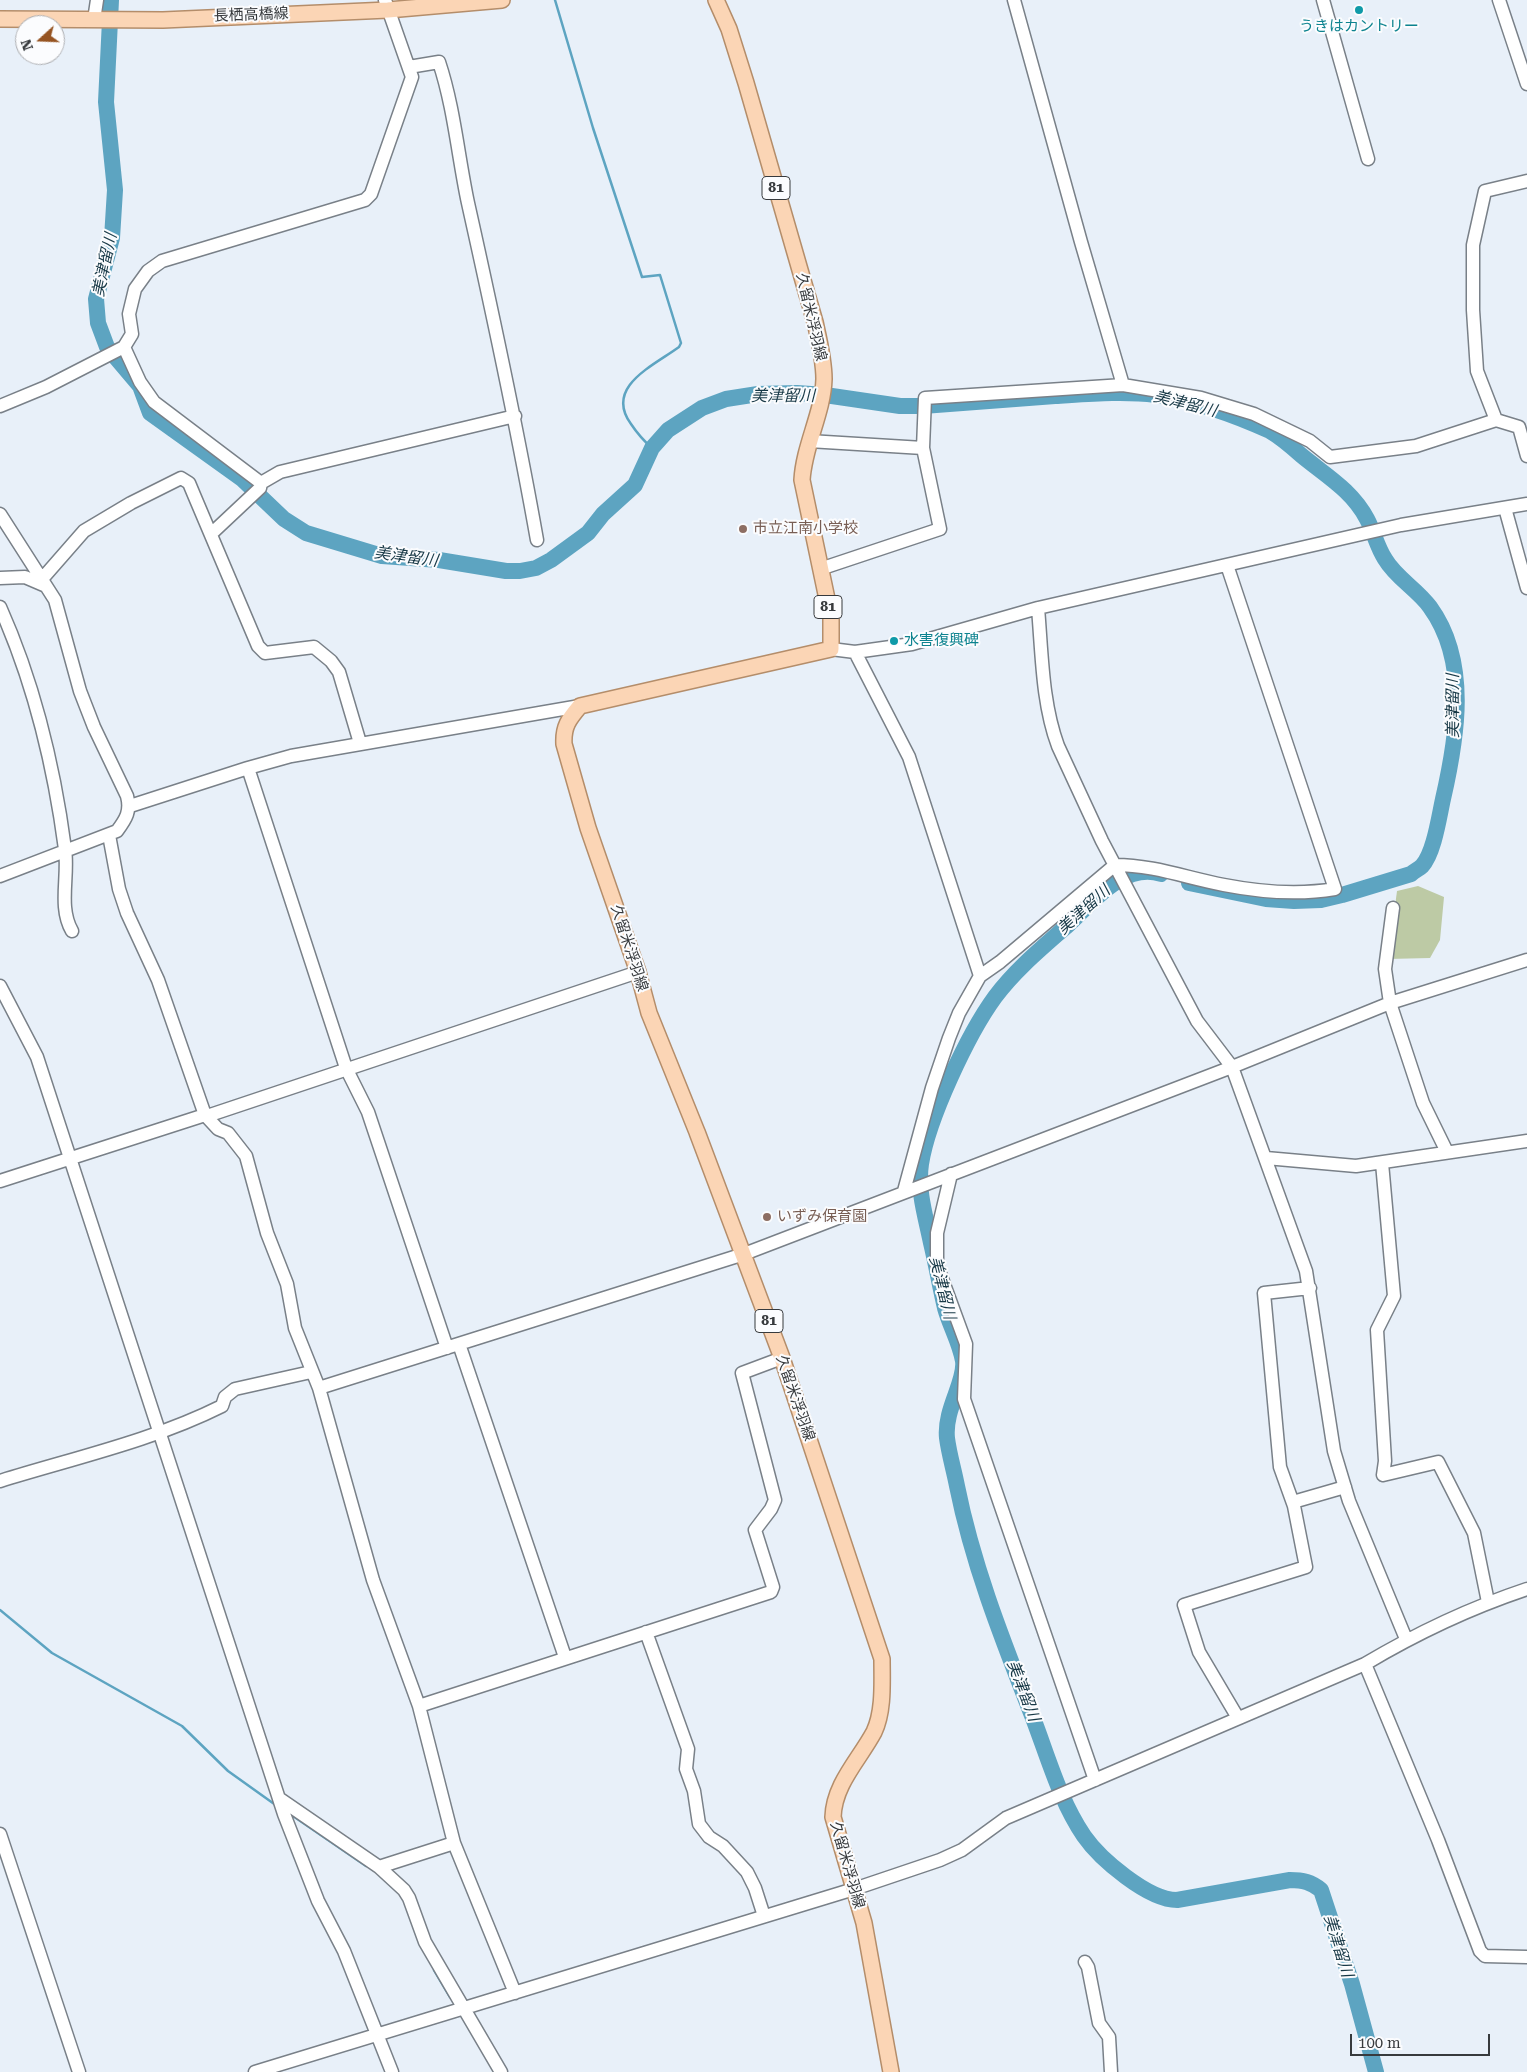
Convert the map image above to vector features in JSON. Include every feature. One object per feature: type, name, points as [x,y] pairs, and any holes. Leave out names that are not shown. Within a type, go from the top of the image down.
[{"type":"main road","name":"長栖高橋線","points":[[0,19],[145,20],[502,0]]},
{"type":"main road","name":"久留米浮羽線","points":[[716,0],[729,29],[812,312],[822,355],[824,379],[803,459],[802,480],[831,618],[833,637],[831,649]]},
{"type":"main road","points":[[580,706],[831,649]]},
{"type":"main road","name":"久留米浮羽線","points":[[580,706],[567,722],[563,732],[564,744],[588,828],[638,972],[649,1014],[744,1254],[782,1358],[882,1659],[880,1705],[875,1730],[838,1790],[833,1806],[833,1817],[864,1923],[891,2072]]},
{"type":"street","points":[[95,20],[97,0]]},
{"type":"street","points":[[1014,0],[1123,385]]},
{"type":"street","points":[[1323,0],[1368,159]]},
{"type":"street","points":[[1499,0],[1527,84]]},
{"type":"street","points":[[0,406],[46,387],[121,348],[132,334],[129,314],[135,289],[148,271],[162,261],[365,200],[371,194],[412,77],[387,5]]},
{"type":"street","points":[[409,67],[439,62],[446,82],[462,174],[515,416],[537,540]]},
{"type":"street","points":[[1496,420],[1477,371],[1473,310],[1473,245],[1485,191],[1527,181]]},
{"type":"street","points":[[121,348],[140,382],[154,402],[261,485]]},
{"type":"street","points":[[820,569],[940,529],[923,448],[925,398],[1123,385],[1201,398],[1254,414],[1310,441],[1330,457],[1416,446],[1496,420],[1519,427],[1527,456]]},
{"type":"street","points":[[211,534],[250,498],[261,485],[280,472],[515,416]]},
{"type":"street","points":[[809,441],[923,448]]},
{"type":"street","points":[[44,582],[84,530],[131,503],[181,478],[188,483],[258,646],[265,653],[314,647],[331,661],[338,672],[360,743]]},
{"type":"street","points":[[831,649],[855,652],[912,644],[1038,608],[1401,525],[1527,504]]},
{"type":"street","points":[[1505,508],[1527,588]]},
{"type":"street","points":[[0,514],[55,600],[80,692],[130,806],[125,822],[117,832],[0,876]]},
{"type":"street","points":[[904,1192],[941,1063],[960,1013],[980,976],[1000,962],[1116,867],[1140,865],[1224,885],[1266,890],[1308,893],[1335,889],[1227,565]]},
{"type":"street","points":[[0,578],[25,577],[44,582]]},
{"type":"street","points":[[0,607],[14,639],[42,727],[66,851],[66,920],[72,931]]},
{"type":"street","points":[[1038,608],[1052,732],[1070,776],[1197,1021],[1232,1066],[1266,1158],[1306,1271],[1310,1288],[1334,1451],[1345,1488],[1406,1639]]},
{"type":"street","points":[[855,652],[909,757],[980,976]]},
{"type":"street","points":[[130,806],[291,756],[580,706]]},
{"type":"street","points":[[248,768],[346,1068],[368,1112],[565,1657]]},
{"type":"street","points":[[109,835],[118,888],[127,913],[158,980],[206,1116],[218,1129],[228,1133],[246,1156],[267,1233],[287,1284],[295,1328],[319,1388],[373,1580],[419,1706],[454,1843],[515,1993]]},
{"type":"street","points":[[1393,908],[1385,969],[1390,1003],[1423,1103],[1447,1152]]},
{"type":"street","points":[[319,1388],[744,1254],[1232,1066],[1390,1003],[1527,960]]},
{"type":"street","points":[[0,1181],[206,1116],[638,972]]},
{"type":"street","points":[[0,986],[37,1057],[282,1806],[318,1901],[344,1951],[379,2035],[392,2072]]},
{"type":"street","points":[[1266,1158],[1356,1166],[1527,1141]]},
{"type":"street","points":[[1382,1163],[1394,1296],[1377,1330],[1385,1461],[1383,1475],[1438,1462],[1474,1533],[1488,1602]]},
{"type":"street","points":[[945,1176],[937,1233],[937,1265],[966,1344],[964,1399],[1095,1780]]},
{"type":"street","points":[[1238,1718],[1199,1652],[1184,1605],[1306,1567],[1293,1502],[1280,1467],[1264,1293],[1310,1288]]},
{"type":"street","points":[[419,1706],[565,1657],[771,1592],[773,1587],[755,1530],[771,1509],[775,1500],[742,1373],[782,1358]]},
{"type":"street","points":[[0,1481],[160,1432],[222,1406],[225,1397],[235,1388],[311,1372]]},
{"type":"street","points":[[1293,1502],[1345,1488]]},
{"type":"street","points":[[255,2072],[854,1889],[940,1860],[962,1850],[1006,1818],[1364,1664],[1406,1639],[1488,1602],[1527,1589]]},
{"type":"street","points":[[646,1632],[688,1749],[686,1769],[694,1791],[699,1824],[709,1837],[723,1846],[747,1872],[755,1888],[764,1916]]},
{"type":"street","points":[[1364,1664],[1438,1840],[1480,1951],[1485,1956],[1527,1957]]},
{"type":"street","points":[[282,1806],[379,1867],[404,1890],[409,1898],[425,1942],[461,2010],[501,2072]]},
{"type":"street","points":[[0,1834],[79,2072]]},
{"type":"street","points":[[379,1867],[454,1843]]},
{"type":"street","points":[[1085,1962],[1088,1967],[1099,2023],[1109,2037],[1111,2072]]},
{"type":"green space","points":[[1418,886],[1444,897],[1440,940],[1430,958],[1388,959],[1397,891]]},
{"type":"waterway","name":"美津留川","points":[[111,0],[106,102],[115,190],[112,238],[96,299],[98,323],[107,347],[140,386],[150,413],[242,479],[284,519],[306,533],[382,556],[439,560],[506,571],[536,568],[551,560],[588,533],[603,514],[635,485],[652,448],[668,430],[702,408],[726,399],[758,394],[797,393],[825,395],[900,406],[1093,394],[1131,393],[1156,395],[1214,409],[1270,431],[1346,491],[1361,509],[1382,554],[1390,566],[1430,607],[1443,629],[1451,652],[1457,701],[1456,726],[1436,834],[1430,853],[1422,866],[1411,874],[1321,900],[1266,899],[1189,883]]},
{"type":"waterway","points":[[555,0],[593,128],[642,277],[660,275],[681,343],[679,347],[635,379],[627,388],[623,399],[624,411],[631,424],[652,448]]},
{"type":"waterway","name":"美津留川","points":[[1161,874],[1147,872],[1134,874],[1110,886],[1012,977],[984,1013],[940,1101],[925,1145],[921,1164],[920,1184],[945,1308],[963,1361],[963,1369],[947,1427],[948,1444],[971,1545],[1000,1632],[1055,1778],[1068,1808],[1084,1836],[1101,1856],[1126,1877],[1139,1886],[1165,1898],[1177,1900],[1290,1880],[1307,1882],[1321,1890],[1352,1984],[1376,2072]]},
{"type":"waterway","points":[[0,1610],[52,1653],[182,1726],[228,1771],[277,1806]]},
{"type":"waterway","points":[[290,1814],[366,1866]]},
{"type":"waterway","points":[[434,1970],[450,1997]]},
{"type":"place","name":"うきはカントリー","points":[[1359,10]]},
{"type":"place","name":"市立江南小学校","points":[[743,529]]},
{"type":"place","name":"水害復興碑","points":[[894,641]]},
{"type":"place","name":"いずみ保育園","points":[[767,1217]]}]
